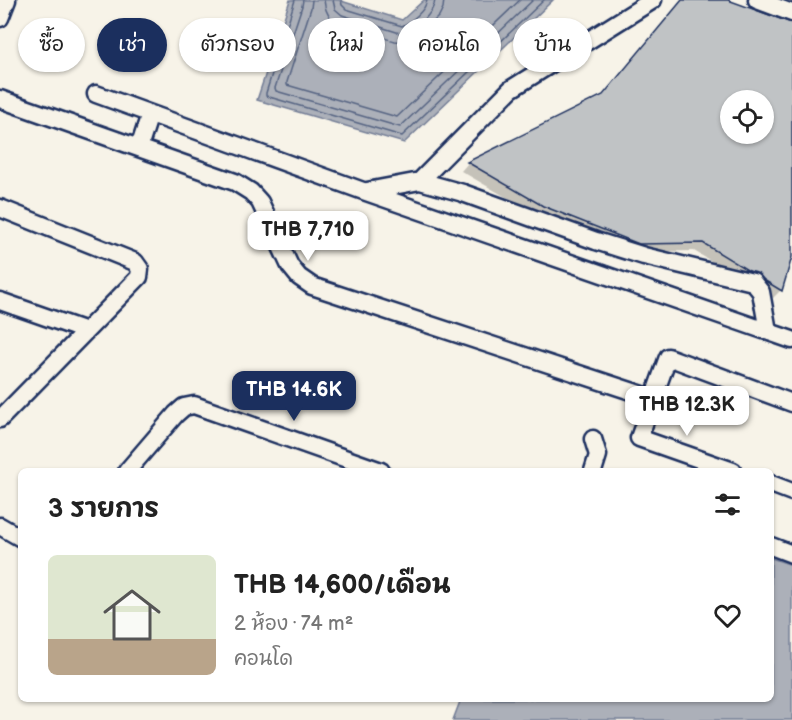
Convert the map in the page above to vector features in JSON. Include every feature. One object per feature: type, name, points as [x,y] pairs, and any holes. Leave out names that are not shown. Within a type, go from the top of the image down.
[{"type":"street","points":[[0,18],[6,0]]},
{"type":"street","points":[[420,181],[511,90],[653,0]]},
{"type":"street","points":[[757,0],[792,13]]},
{"type":"street","points":[[96,94],[366,192],[792,340]]},
{"type":"street","points":[[0,99],[235,182],[251,192],[260,202],[290,267],[312,286],[652,398]]},
{"type":"street","points":[[139,148],[150,114]]},
{"type":"street","points":[[366,192],[420,181],[463,193],[644,256],[753,282],[761,292],[768,331]]},
{"type":"street","points":[[0,208],[135,262],[140,269],[139,277],[0,419]]},
{"type":"street","points":[[0,301],[86,332]]},
{"type":"street","points":[[724,468],[639,438],[668,357],[792,403]]},
{"type":"street","points":[[0,396],[17,402]]},
{"type":"street","points":[[130,468],[184,406],[195,405],[373,468]]},
{"type":"street","points":[[594,439],[598,454],[594,468]]},
{"type":"street","points":[[774,485],[792,492]]},
{"type":"street","points":[[0,526],[18,536]]},
{"type":"street","points":[[774,547],[792,554]]},
{"type":"water","points":[[290,0],[338,0],[397,18],[397,72],[478,72],[404,143],[257,100],[266,72],[296,72],[296,18],[284,18]]},
{"type":"water","points":[[424,0],[553,0],[534,18],[513,18],[513,38],[501,50],[501,18],[404,18]]},
{"type":"water","points":[[774,559],[792,565],[792,720],[453,720],[460,702],[774,702]]},
{"type":"building","points":[[682,0],[728,0],[792,23],[792,257],[782,291],[703,243],[639,244],[543,206],[467,162],[603,95]]}]
